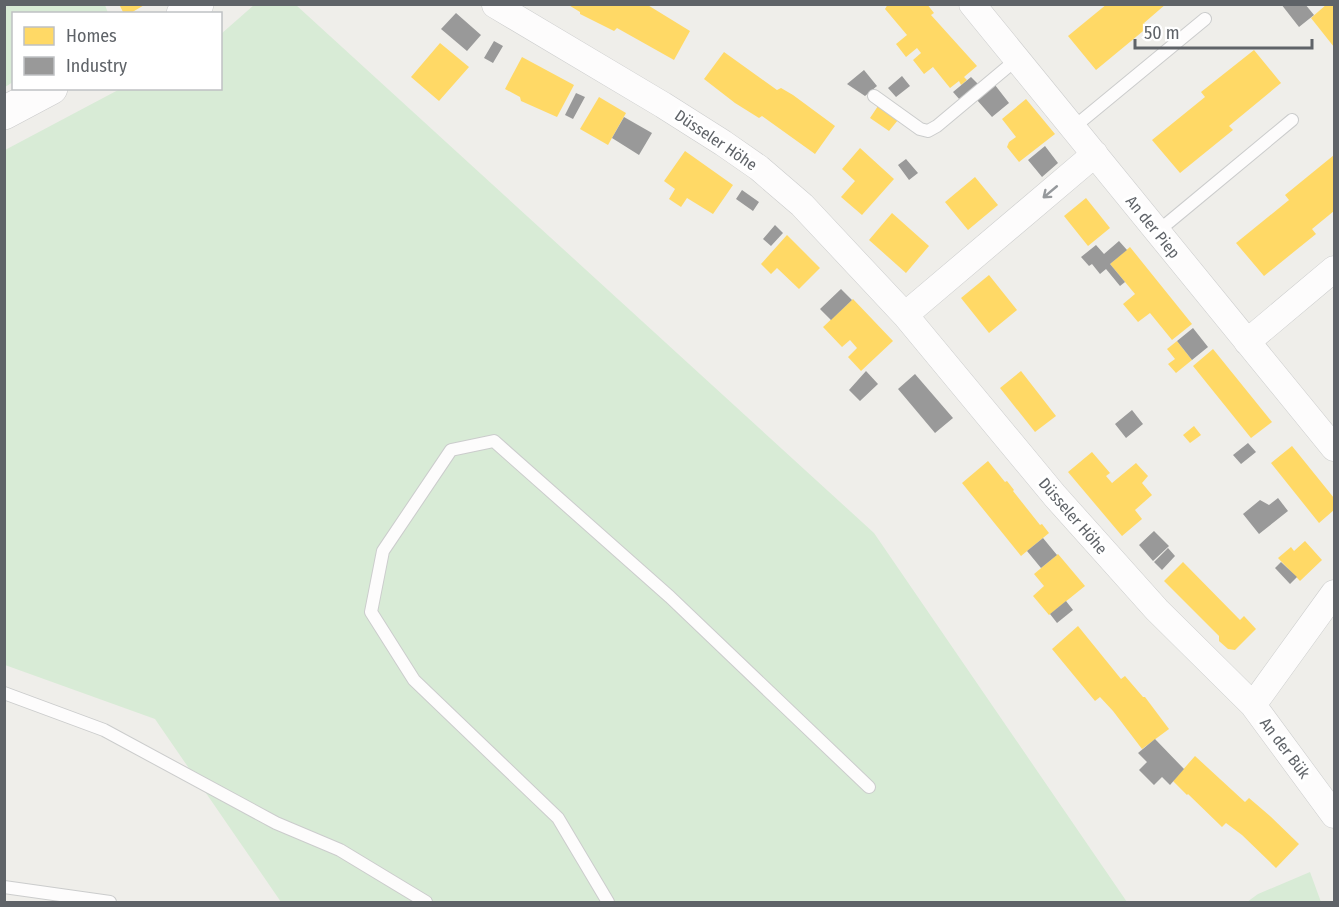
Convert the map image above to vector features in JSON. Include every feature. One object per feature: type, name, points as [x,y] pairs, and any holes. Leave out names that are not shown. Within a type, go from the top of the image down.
[{"type":"main road","points":[[4,113],[47,90]]},
{"type":"street","name":"An der Piep","points":[[972,4],[1335,448]]},
{"type":"street","name":"Düsseler Höhe","points":[[495,5],[663,105],[759,168],[802,205],[905,315],[1055,496],[1156,610],[1253,705]]},
{"type":"street","points":[[905,315],[1095,154]]},
{"type":"street","points":[[1247,342],[1335,268]]},
{"type":"street","name":"An der Bük","points":[[1334,815],[1253,705],[1335,593]]},
{"type":"lane","points":[[1074,127],[1205,19]]},
{"type":"lane","points":[[874,96],[920,129],[928,131],[1017,59]]},
{"type":"lane","points":[[1157,232],[1292,120]]},
{"type":"lane","points":[[608,903],[558,818],[414,680],[371,612],[383,551],[451,450],[494,441],[670,597],[869,787]]},
{"type":"lane","points":[[4,693],[104,730],[276,822],[340,850],[426,903]]},
{"type":"lane","points":[[4,887],[110,903]]},
{"type":"green space","points":[[5,4],[105,5],[108,12],[12,12],[12,83],[5,87]]},
{"type":"green space","points":[[254,5],[296,5],[874,533],[1127,902],[281,902],[155,719],[5,665],[5,150],[118,90],[222,90],[222,33]]},
{"type":"green space","points":[[1310,872],[1321,902],[1247,902],[1258,894]]},
{"type":"building: Homes","points":[[119,4],[146,4],[132,12],[123,12]]},
{"type":"building: Homes","points":[[567,4],[646,4],[690,31],[674,60],[617,28],[614,31],[580,14]]},
{"type":"building: Homes","points":[[888,4],[927,4],[934,13],[931,15],[977,66],[964,77],[967,80],[961,85],[959,81],[950,88],[933,67],[924,74],[913,60],[921,53],[917,48],[906,57],[896,44],[907,35],[885,9]]},
{"type":"building: Homes","points":[[1107,4],[1166,4],[1144,23],[1148,27],[1096,70],[1068,36]]},
{"type":"building: Homes","points":[[1327,4],[1334,4],[1334,47],[1311,18]]},
{"type":"building: Homes","points":[[440,43],[469,67],[439,101],[411,77]]},
{"type":"building: Homes","points":[[1254,50],[1281,83],[1229,126],[1233,130],[1180,173],[1152,140],[1205,97],[1201,92]]},
{"type":"building: Homes","points":[[724,52],[777,90],[781,88],[793,95],[835,126],[815,154],[762,116],[759,118],[735,103],[704,79]]},
{"type":"building: Homes","points":[[522,57],[574,85],[557,117],[521,101],[520,97],[505,89]]},
{"type":"building: Homes","points":[[599,97],[626,113],[608,145],[580,129]]},
{"type":"building: Homes","points":[[1026,99],[1055,134],[1019,162],[1007,147],[1009,142],[1016,137],[1002,119]]},
{"type":"building: Homes","points":[[878,106],[898,120],[889,131],[870,118]]},
{"type":"building: Homes","points":[[860,148],[894,179],[862,215],[841,197],[855,181],[842,169]]},
{"type":"building: Homes","points":[[685,151],[733,185],[713,214],[687,198],[681,207],[669,199],[675,189],[664,181]]},
{"type":"building: Homes","points":[[1334,155],[1334,211],[1312,229],[1316,234],[1264,276],[1236,243],[1289,200],[1285,195]]},
{"type":"building: Homes","points":[[975,177],[998,205],[968,230],[945,202]]},
{"type":"building: Homes","points":[[1086,198],[1110,228],[1088,246],[1064,216]]},
{"type":"building: Homes","points":[[892,213],[929,246],[906,273],[869,240]]},
{"type":"building: Homes","points":[[787,235],[820,268],[799,289],[777,268],[771,274],[761,264]]},
{"type":"building: Homes","points":[[1130,247],[1192,324],[1172,340],[1150,313],[1138,322],[1123,304],[1135,294],[1110,264]]},
{"type":"building: Homes","points":[[989,275],[1017,310],[989,333],[961,298]]},
{"type":"building: Homes","points":[[853,299],[893,341],[861,371],[848,357],[857,348],[850,340],[842,347],[823,327]]},
{"type":"building: Homes","points":[[1177,341],[1192,360],[1176,373],[1168,364],[1175,359],[1167,349]]},
{"type":"building: Homes","points":[[1213,349],[1272,422],[1251,438],[1193,366]]},
{"type":"building: Homes","points":[[1021,371],[1056,416],[1035,432],[1000,388]]},
{"type":"building: Homes","points":[[1194,426],[1201,435],[1190,443],[1183,435]]},
{"type":"building: Homes","points":[[1292,446],[1334,498],[1334,510],[1319,523],[1271,463]]},
{"type":"building: Homes","points":[[1092,452],[1110,473],[1106,476],[1112,483],[1136,463],[1148,476],[1142,483],[1152,495],[1135,510],[1142,519],[1122,536],[1068,472]]},
{"type":"building: Homes","points":[[988,461],[1049,533],[1021,556],[962,483]]},
{"type":"building: Homes","points":[[1305,541],[1322,560],[1300,581],[1278,558],[1291,547],[1294,551]]},
{"type":"building: Homes","points":[[1058,554],[1085,586],[1049,615],[1033,596],[1044,586],[1034,574]]},
{"type":"building: Homes","points":[[1183,562],[1240,620],[1244,616],[1256,629],[1235,650],[1228,649],[1219,641],[1219,636],[1164,581]]},
{"type":"building: Homes","points":[[1078,626],[1121,679],[1125,676],[1145,697],[1169,729],[1142,749],[1113,711],[1100,697],[1095,701],[1052,649]]},
{"type":"building: Homes","points":[[1195,756],[1245,802],[1249,798],[1299,844],[1276,868],[1242,835],[1226,823],[1222,827],[1173,781]]},
{"type":"building: Industry","points":[[1281,4],[1305,4],[1314,15],[1299,27]]},
{"type":"building: Industry","points":[[456,13],[481,35],[467,51],[441,29]]},
{"type":"building: Industry","points":[[494,41],[503,46],[493,63],[484,58]]},
{"type":"building: Industry","points":[[864,70],[877,86],[865,96],[847,84]]},
{"type":"building: Industry","points":[[902,76],[910,86],[896,97],[888,88]]},
{"type":"building: Industry","points":[[971,77],[979,85],[960,100],[953,92]]},
{"type":"building: Industry","points":[[995,85],[1009,103],[992,117],[977,100]]},
{"type":"building: Industry","points":[[576,93],[585,97],[573,119],[565,115]]},
{"type":"building: Industry","points":[[624,117],[652,133],[639,155],[612,138]]},
{"type":"building: Industry","points":[[1045,146],[1058,163],[1042,177],[1028,160]]},
{"type":"building: Industry","points":[[906,159],[918,173],[909,180],[898,165]]},
{"type":"building: Industry","points":[[742,190],[759,202],[753,211],[736,199]]},
{"type":"building: Industry","points":[[775,225],[783,233],[771,246],[763,239]]},
{"type":"building: Industry","points":[[1119,241],[1127,250],[1110,264],[1125,282],[1120,286],[1106,269],[1100,274],[1092,264],[1089,266],[1081,257],[1096,245],[1104,254]]},
{"type":"building: Industry","points":[[841,289],[852,300],[831,320],[820,309]]},
{"type":"building: Industry","points":[[1193,328],[1208,347],[1192,360],[1177,341]]},
{"type":"building: Industry","points":[[866,371],[878,384],[860,401],[849,390]]},
{"type":"building: Industry","points":[[915,374],[953,418],[935,433],[898,389]]},
{"type":"building: Industry","points":[[1132,410],[1143,424],[1126,438],[1115,424]]},
{"type":"building: Industry","points":[[1248,443],[1256,452],[1241,464],[1233,455]]},
{"type":"building: Industry","points":[[1278,498],[1288,511],[1259,534],[1243,514],[1260,500],[1269,505]]},
{"type":"building: Industry","points":[[1154,531],[1169,546],[1153,561],[1139,545]]},
{"type":"building: Industry","points":[[1043,538],[1057,555],[1041,568],[1027,551]]},
{"type":"building: Industry","points":[[1168,548],[1175,556],[1162,570],[1154,562]]},
{"type":"building: Industry","points":[[1281,562],[1297,577],[1290,584],[1275,568]]},
{"type":"building: Industry","points":[[1066,601],[1073,610],[1057,623],[1050,614]]},
{"type":"building: Industry","points":[[1155,739],[1184,769],[1170,785],[1162,777],[1154,785],[1139,770],[1147,762],[1138,753]]}]
